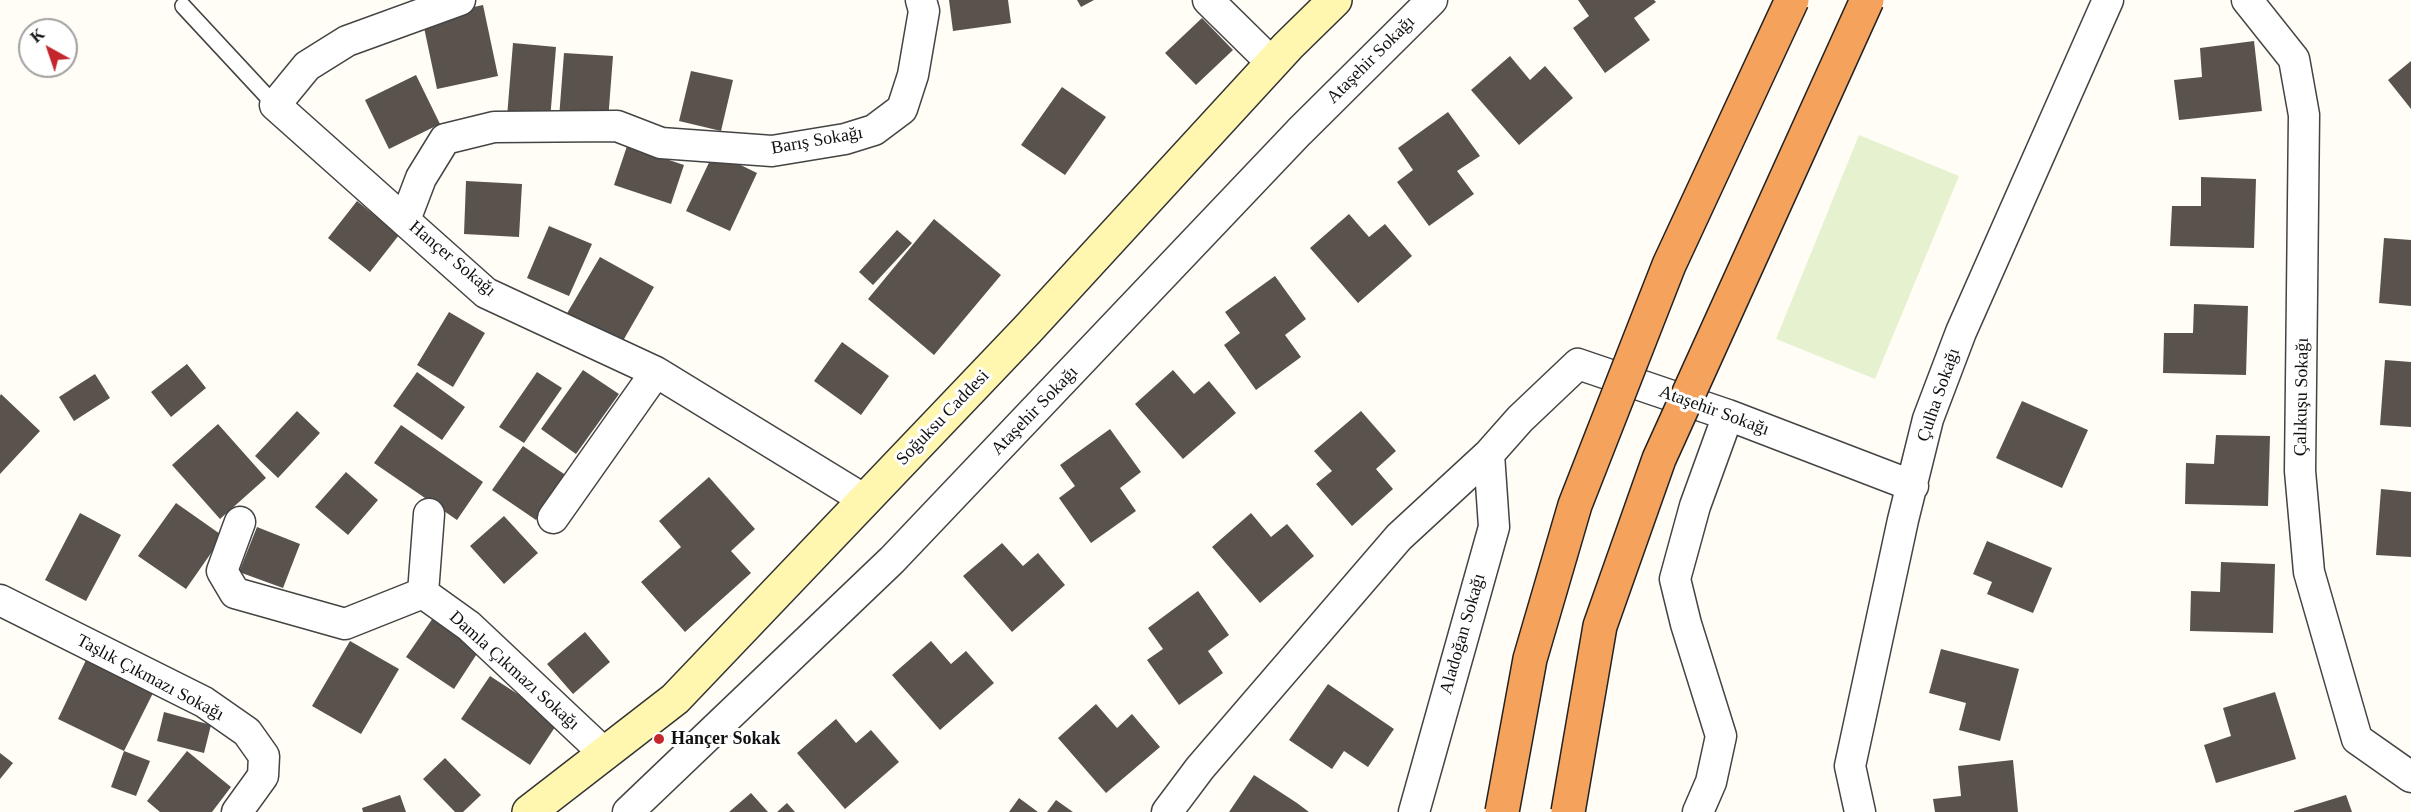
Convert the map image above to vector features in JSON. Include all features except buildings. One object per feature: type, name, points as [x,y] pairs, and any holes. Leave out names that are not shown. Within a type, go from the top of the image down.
[{"type":"highway","points":[[1502,812],[1530,659],[1575,505],[1669,265],[1792,0]]},
{"type":"highway","points":[[1569,812],[1600,626],[1659,459],[1867,0]]},
{"type":"main road","name":"Soğuksu Caddesi","points":[[529,812],[603,752],[675,699],[1027,330],[1272,63],[1335,0]]},
{"type":"street","points":[[275,105],[308,66],[347,41],[460,0]]},
{"type":"street","name":"Barış Sokağı","points":[[405,220],[422,178],[445,139],[494,127],[617,126],[661,142],[772,151],[845,139],[874,130],[902,109],[913,75],[924,11],[921,0]]},
{"type":"street","points":[[1208,0],[1272,63]]},
{"type":"street","name":"Ataşehir Sokağı","points":[[627,812],[892,560],[1299,132],[1432,0]]},
{"type":"street","name":"Çulha Sokağı","points":[[1860,812],[1850,766],[1903,520],[1928,419],[1961,332],[2108,0]]},
{"type":"street","name":"Çalıkuşu Sokağı","points":[[2247,0],[2294,59],[2304,114],[2300,471],[2309,572],[2357,739],[2411,777]]},
{"type":"street","name":"Hançer Sokağı","points":[[275,105],[486,293],[656,372],[865,500]]},
{"type":"street","name":"Ataşehir Sokağı","points":[[1167,812],[1200,768],[1399,537],[1489,454],[1521,419],[1578,364],[1728,415],[1913,486]]},
{"type":"street","points":[[553,518],[656,372]]},
{"type":"street","points":[[1698,812],[1711,782],[1722,736],[1686,624],[1675,579],[1695,506],[1728,415]]},
{"type":"street","name":"Aladoğan Sokağı","points":[[1414,812],[1494,527],[1489,454]]},
{"type":"street","points":[[240,522],[222,571],[235,593],[345,624],[423,593],[429,514]]},
{"type":"street","name":"Damla Çıkmazı Sokağı","points":[[423,593],[469,626],[603,752]]},
{"type":"street","name":"Taşlık Çıkmazı Sokağı","points":[[0,600],[204,702],[247,732],[264,756],[263,776],[237,812]]},
{"type":"lane","points":[[183,6],[275,105]]},
{"type":"green space","points":[[1859,135],[1959,176],[1875,379],[1776,339]]},
{"type":"place","name":"Hançer Sokak","points":[[659,739]]}]
